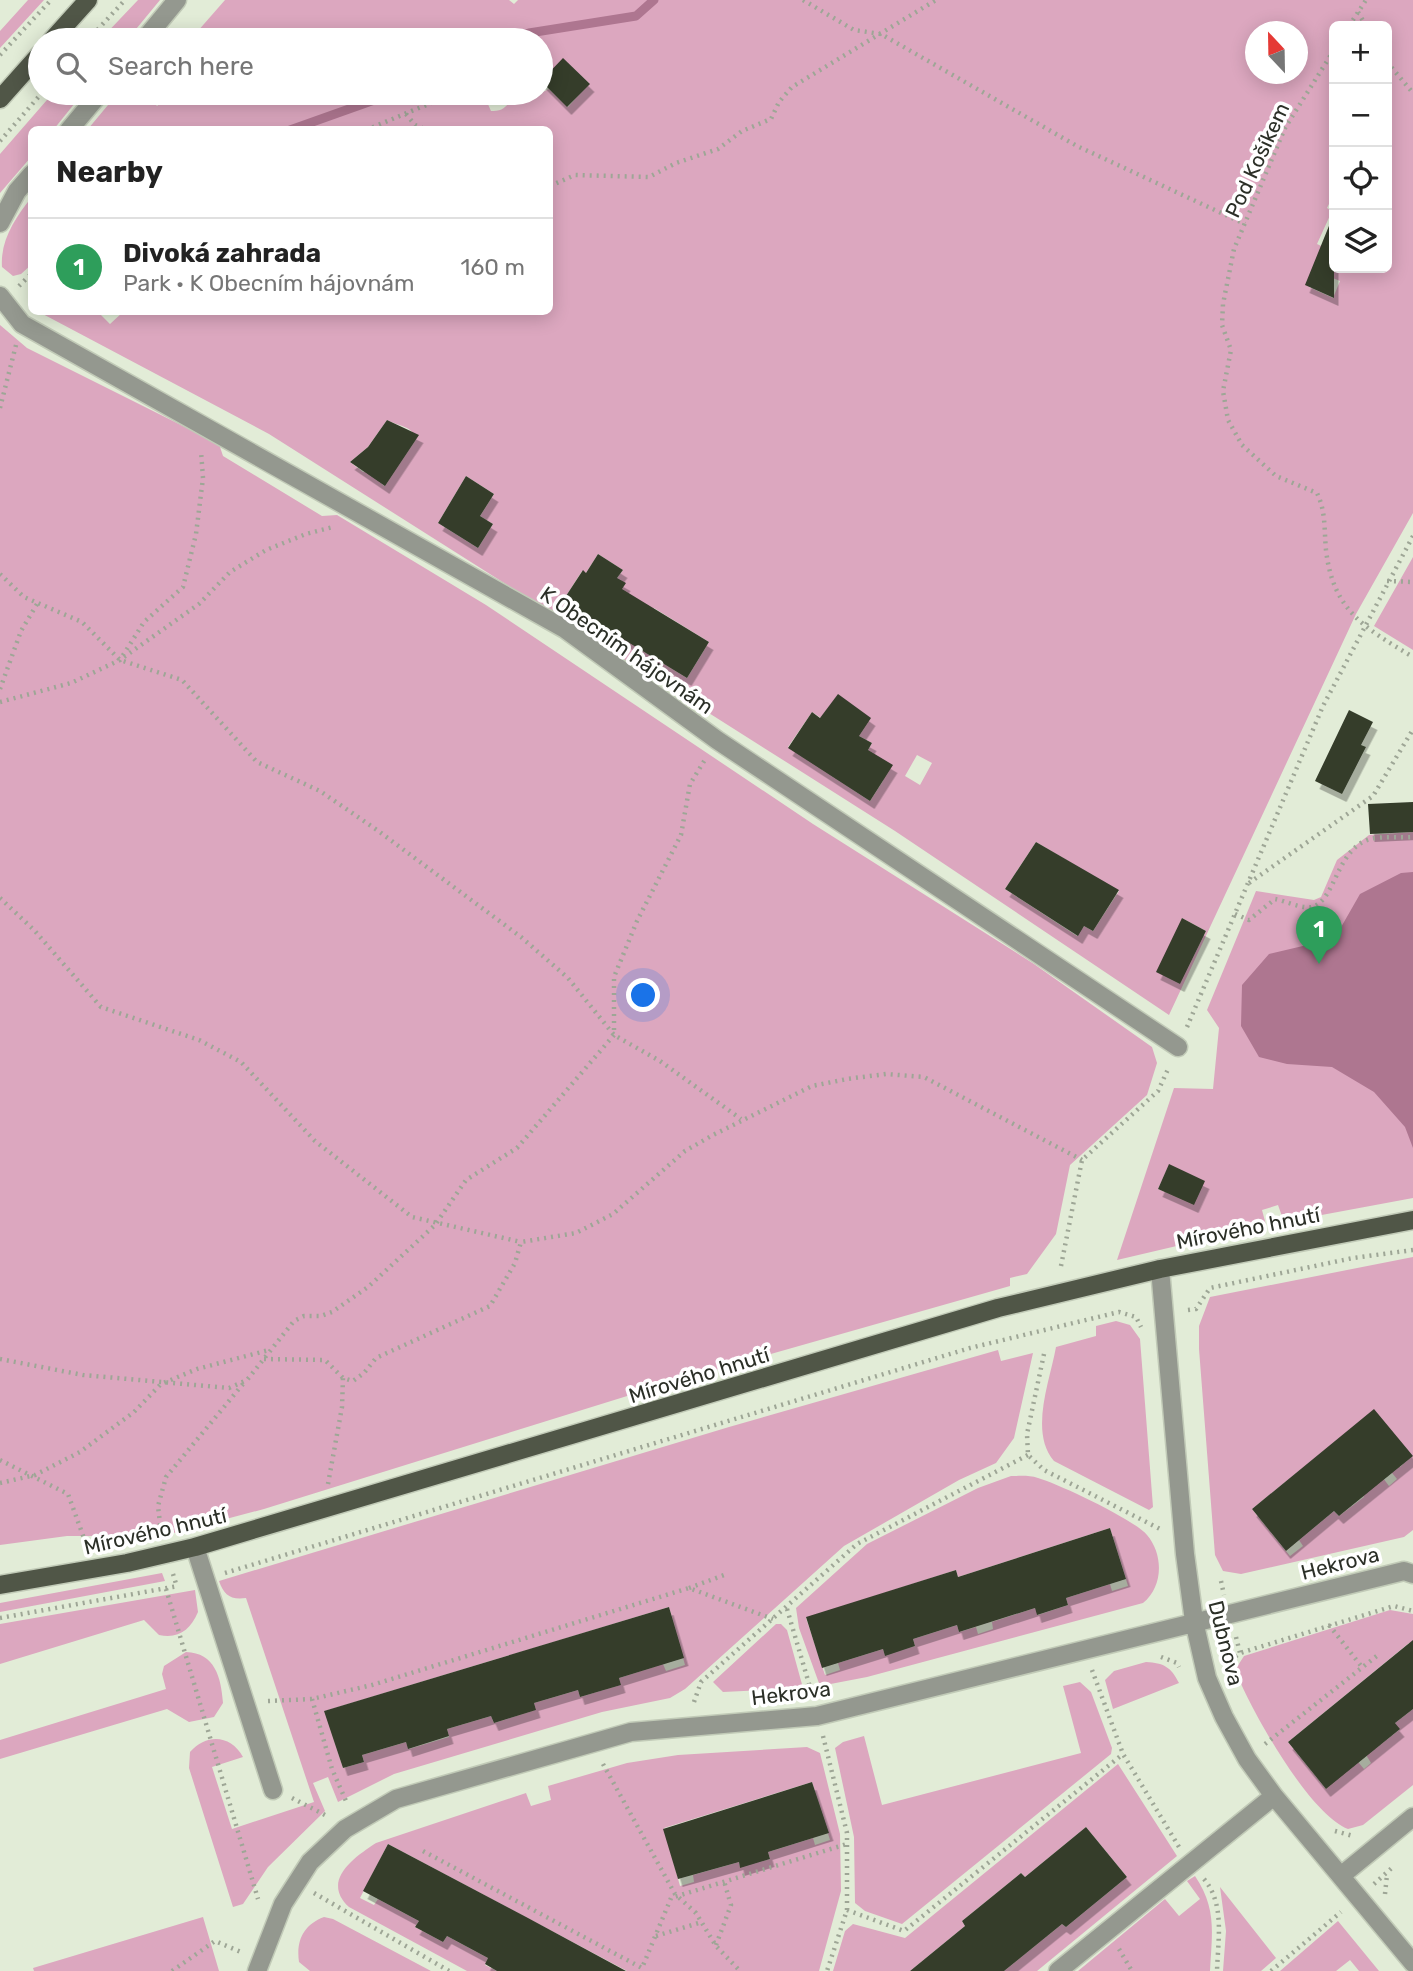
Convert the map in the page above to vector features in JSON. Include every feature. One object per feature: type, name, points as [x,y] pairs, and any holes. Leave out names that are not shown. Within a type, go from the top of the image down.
[{"type":"main road","points":[[63,28],[88,0]]},
{"type":"main road","points":[[0,99],[28,68]]},
{"type":"main road","name":"Mírového hnutí","points":[[0,1585],[100,1569],[195,1547],[334,1508],[998,1308],[1160,1269],[1413,1220]]},
{"type":"street","points":[[154,28],[177,0]]},
{"type":"street","points":[[72,126],[90,105]]},
{"type":"street","points":[[0,223],[17,191],[28,179]]},
{"type":"street","name":"K Obecním hájovnám","points":[[0,296],[22,324],[199,421],[565,629],[717,740],[1178,1047]]},
{"type":"street","name":"Dubnova","points":[[1160,1269],[1182,1534],[1194,1621],[1208,1678],[1224,1717],[1247,1759],[1274,1796],[1413,1963]]},
{"type":"street","points":[[195,1547],[273,1790]]},
{"type":"street","name":"Hekrova","points":[[257,1971],[283,1904],[310,1862],[345,1829],[396,1799],[631,1732],[817,1716],[935,1689],[1194,1621],[1404,1571],[1413,1574]]},
{"type":"street","points":[[1058,1971],[1274,1796]]},
{"type":"street","points":[[1342,1875],[1413,1817]]},
{"type":"path","points":[[0,55],[51,0]]},
{"type":"path","points":[[99,28],[125,0]]},
{"type":"path","points":[[803,0],[854,30],[881,34],[1077,146],[1245,224]]},
{"type":"path","points":[[553,185],[575,175],[649,177],[676,163],[718,149],[742,131],[771,120],[779,102],[792,87],[936,0]]},
{"type":"path","points":[[1352,21],[1366,0]]},
{"type":"path","points":[[1358,12],[1363,21]]},
{"type":"path","name":"Pod Košíkem","points":[[1329,58],[1284,128],[1234,249],[1223,304],[1222,325],[1231,350],[1223,391],[1228,420],[1242,445],[1276,476],[1317,493],[1325,510],[1329,572],[1349,614],[1363,626]]},
{"type":"path","points":[[1392,68],[1413,93]]},
{"type":"path","points":[[0,141],[32,105]]},
{"type":"path","points":[[376,126],[427,105]]},
{"type":"path","points":[[406,114],[417,126]]},
{"type":"path","points":[[0,408],[22,324]]},
{"type":"path","points":[[120,660],[144,622],[183,587],[196,534],[203,478],[199,421]]},
{"type":"path","points":[[0,702],[71,683],[120,660],[199,604],[230,572],[248,561],[306,534],[327,527],[345,528]]},
{"type":"path","points":[[1061,1266],[1082,1160],[1158,1091],[1317,719],[1363,626],[1413,536]]},
{"type":"path","points":[[1406,549],[1413,547]]},
{"type":"path","points":[[0,574],[24,597],[82,621],[120,660],[182,680],[257,762],[320,791],[377,830],[521,937],[568,978],[614,1035],[660,1062],[741,1119]]},
{"type":"path","points":[[1387,581],[1413,582]]},
{"type":"path","points":[[0,689],[21,631],[37,604]]},
{"type":"path","points":[[1363,626],[1413,657]]},
{"type":"path","points":[[1248,884],[1373,796],[1412,731]]},
{"type":"path","points":[[162,1532],[158,1506],[166,1478],[294,1321],[304,1316],[321,1316],[332,1312],[368,1287],[435,1225],[466,1180],[517,1148],[614,1035],[614,977],[637,921],[681,835],[690,784],[717,740]]},
{"type":"path","points":[[1235,915],[1249,920],[1275,899],[1308,908],[1319,904],[1327,897],[1340,864],[1368,839],[1413,837]]},
{"type":"path","points":[[0,898],[34,930],[102,1007],[199,1040],[241,1062],[315,1141],[412,1217],[435,1225],[521,1242],[576,1233],[613,1214],[685,1151],[741,1119],[812,1086],[886,1074],[924,1077],[1082,1160]]},
{"type":"path","points":[[263,1359],[325,1360],[343,1378],[353,1381],[364,1373],[376,1358],[388,1355],[490,1307],[515,1263],[521,1242]]},
{"type":"path","points":[[1188,1310],[1196,1308],[1210,1288],[1353,1258],[1413,1250]]},
{"type":"path","points":[[218,1576],[970,1348],[1119,1312],[1136,1317],[1139,1323]]},
{"type":"path","points":[[0,1483],[35,1475],[80,1452],[134,1412],[161,1384],[197,1369],[271,1349]]},
{"type":"path","points":[[1044,1354],[1027,1434],[1028,1455],[1044,1470],[1162,1530],[1182,1534]]},
{"type":"path","points":[[0,1359],[83,1375],[161,1384],[229,1388],[247,1380]]},
{"type":"path","points":[[343,1378],[342,1407],[328,1470],[328,1485],[344,1538]]},
{"type":"path","points":[[694,1702],[701,1682],[856,1544],[1028,1455]]},
{"type":"path","points":[[0,1460],[35,1475],[68,1494],[85,1541]]},
{"type":"path","points":[[247,1707],[274,1699],[312,1699],[372,1685],[727,1574]]},
{"type":"path","points":[[0,1618],[184,1585]]},
{"type":"path","points":[[689,1588],[773,1619]]},
{"type":"path","points":[[166,1589],[258,1899]]},
{"type":"path","points":[[1234,1681],[1228,1669],[1232,1659],[1240,1653],[1394,1605],[1413,1611]]},
{"type":"path","points":[[787,1608],[848,1833],[846,1910],[827,1971]]},
{"type":"path","points":[[1329,1625],[1362,1667]]},
{"type":"path","points":[[1265,1744],[1378,1655]]},
{"type":"path","points":[[1156,1657],[1177,1663],[1183,1674]]},
{"type":"path","points":[[1080,1673],[1103,1667]]},
{"type":"path","points":[[1092,1670],[1123,1754],[1170,1833],[1214,1891],[1219,1912],[1217,1971]]},
{"type":"path","points":[[312,1699],[332,1769],[348,1805]]},
{"type":"path","points":[[812,1739],[835,1735]]},
{"type":"path","points":[[1260,1735],[1269,1751]]},
{"type":"path","points":[[596,1742],[602,1762],[677,1896],[702,1922],[716,1946],[740,1971]]},
{"type":"path","points":[[846,1910],[904,1931],[1123,1754]]},
{"type":"path","points":[[590,1765],[615,1758]]},
{"type":"path","points":[[273,1790],[311,1805],[345,1829]]},
{"type":"path","points":[[1330,1828],[1350,1837],[1363,1832]]},
{"type":"path","points":[[423,1850],[645,1970],[655,1936],[671,1898],[847,1844]]},
{"type":"path","points":[[716,1946],[732,1905],[724,1881]]},
{"type":"path","points":[[320,1885],[314,1892],[449,1971]]},
{"type":"path","points":[[1334,1902],[1349,1922]]},
{"type":"path","points":[[655,1936],[702,1922]]},
{"type":"path","points":[[172,1971],[215,1941]]},
{"type":"shaded area","points":[[28,0],[44,0],[0,48],[0,31]]},
{"type":"shaded area","points":[[138,0],[160,0],[137,28],[111,28]]},
{"type":"shaded area","points":[[225,0],[509,0],[514,4],[518,0],[1413,0],[1413,513],[1356,614],[1169,1015],[895,831],[269,434],[45,315],[101,315],[110,324],[120,315],[553,315],[553,126],[90,126],[108,105],[488,105],[491,111],[496,111],[507,105],[553,105],[553,93],[568,107],[589,83],[563,59],[553,69],[553,28],[200,28]],"holes":[[[1316,271],[1340,281],[1333,298],[1309,287]],[[387,420],[412,431],[416,439],[384,486],[370,471],[363,472],[350,462],[368,447]],[[466,476],[494,494],[480,516],[493,524],[478,548],[438,523]],[[598,554],[623,570],[617,578],[618,594],[631,602],[611,634],[562,602],[582,571],[586,573]],[[654,608],[709,642],[687,678],[643,651],[638,632]],[[812,712],[856,741],[859,736],[872,743],[868,750],[883,781],[870,801],[788,747]],[[917,755],[932,763],[920,785],[905,776]],[[1036,842],[1119,891],[1093,931],[1084,926],[1077,936],[1005,889]],[[1182,918],[1206,931],[1180,983]]]},
{"type":"shaded area","points":[[43,105],[73,105],[56,126],[28,126],[28,160],[0,193],[0,154]]},
{"type":"shaded area","points":[[28,202],[28,268],[21,274],[13,276],[2,267],[2,257],[6,238]]},
{"type":"shaded area","points":[[0,325],[27,348],[219,444],[223,456],[322,516],[337,515],[486,605],[813,824],[1034,964],[1152,1047],[1157,1063],[1147,1095],[1070,1165],[1056,1234],[1027,1274],[1010,1278],[1010,1286],[669,1383],[264,1509],[128,1545],[126,1536],[67,1536],[0,1545]]},
{"type":"shaded area","points":[[1413,557],[1413,650],[1374,626]]},
{"type":"shaded area","points":[[1413,832],[1413,1198],[1284,1222],[1278,1205],[1262,1210],[1266,1225],[1117,1260],[1174,1088],[1213,1089],[1219,1028],[1207,1010],[1256,891],[1314,900],[1321,897],[1337,860],[1369,835]],"holes":[[[1169,1165],[1204,1181],[1194,1204],[1158,1189]]]},
{"type":"shaded area","points":[[1413,872],[1413,1148],[1405,1127],[1374,1092],[1332,1067],[1287,1064],[1259,1057],[1241,1026],[1242,985],[1269,954],[1324,941],[1340,929],[1360,894],[1401,873]]},
{"type":"shaded area","points":[[1413,1257],[1413,1530],[1404,1537],[1241,1574],[1223,1571],[1215,1555],[1199,1349],[1199,1326],[1210,1297]],"holes":[[[1374,1410],[1412,1456],[1400,1467],[1395,1462],[1388,1468],[1397,1479],[1389,1486],[1380,1474],[1359,1491],[1364,1497],[1339,1516],[1334,1511],[1299,1540],[1303,1546],[1290,1556],[1252,1509]]]},
{"type":"shaded area","points":[[1116,1321],[1130,1325],[1140,1339],[1153,1507],[1149,1510],[1054,1461],[1043,1436],[1043,1406],[1056,1347],[1096,1336],[1096,1326]]},
{"type":"shaded area","points":[[998,1350],[1001,1361],[1033,1353],[1014,1438],[996,1463],[959,1480],[844,1546],[685,1689],[670,1698],[602,1712],[394,1774],[338,1802],[328,1777],[313,1783],[325,1811],[268,1867],[243,1904],[233,1907],[189,1768],[190,1752],[204,1742],[218,1739],[232,1744],[243,1757],[212,1767],[232,1829],[314,1802],[246,1598],[228,1596],[219,1581],[729,1427]],"holes":[[[669,1607],[685,1665],[666,1671],[663,1664],[619,1678],[620,1685],[580,1697],[578,1690],[534,1703],[535,1710],[494,1723],[491,1716],[447,1729],[449,1737],[409,1749],[406,1742],[362,1755],[364,1762],[343,1768],[325,1711]]]},
{"type":"shaded area","points":[[1011,1476],[1031,1476],[1096,1503],[1140,1528],[1153,1543],[1158,1561],[1158,1580],[1150,1596],[1143,1603],[867,1677],[820,1686],[799,1628],[796,1608],[867,1544],[978,1488]],"holes":[[[1110,1528],[1128,1586],[1112,1591],[1110,1584],[1066,1598],[1068,1605],[1038,1615],[1035,1608],[992,1622],[993,1629],[978,1634],[976,1627],[959,1632],[957,1625],[913,1639],[915,1646],[885,1655],[883,1649],[838,1663],[840,1670],[825,1675],[806,1618],[956,1570],[958,1577]]]},
{"type":"shaded area","points":[[162,1573],[165,1581],[0,1612],[0,1603]]},
{"type":"shaded area","points":[[195,1590],[198,1612],[191,1624],[178,1634],[159,1635],[144,1620],[0,1664],[0,1624]]},
{"type":"shaded area","points":[[1390,1610],[1413,1614],[1413,1646],[1409,1643],[1288,1742],[1326,1789],[1354,1757],[1364,1769],[1371,1763],[1363,1750],[1375,1749],[1399,1730],[1395,1723],[1413,1709],[1413,1785],[1363,1825],[1348,1829],[1332,1819],[1299,1782],[1267,1734],[1235,1670],[1244,1656]]},
{"type":"shaded area","points":[[776,1624],[781,1624],[787,1630],[803,1688],[723,1692],[713,1682]]},
{"type":"shaded area","points":[[186,1652],[204,1657],[215,1668],[223,1703],[214,1717],[189,1722],[167,1709],[0,1759],[0,1740],[166,1689],[162,1674],[164,1666]]},
{"type":"shaded area","points":[[1146,1662],[1166,1667],[1179,1683],[1113,1709],[1105,1680],[1114,1671]]},
{"type":"shaded area","points":[[1080,1682],[1091,1692],[1112,1748],[1111,1754],[902,1924],[865,1911],[855,1903],[854,1837],[835,1748],[843,1742],[864,1736],[882,1805],[1081,1753],[1063,1686]]},
{"type":"shaded area","points":[[807,1747],[820,1753],[840,1834],[841,1891],[819,1971],[627,1971],[388,1844],[360,1898],[374,1905],[378,1899],[419,1921],[415,1927],[443,1942],[447,1936],[488,1958],[485,1965],[497,1971],[467,1971],[349,1907],[341,1897],[338,1888],[343,1871],[376,1843],[526,1793],[531,1806],[551,1800],[548,1786],[627,1763],[678,1755]],"holes":[[[812,1782],[830,1840],[815,1845],[813,1838],[768,1852],[770,1859],[740,1867],[739,1862],[693,1875],[694,1882],[680,1886],[664,1828]]]},
{"type":"shaded area","points":[[1118,1764],[1177,1856],[1037,1971],[1004,1971],[1062,1924],[1066,1927],[1127,1877],[1086,1827],[1025,1877],[1021,1873],[962,1921],[965,1926],[910,1971],[833,1971],[845,1931],[853,1924],[905,1938]]},
{"type":"shaded area","points":[[1195,1876],[1207,1899],[1212,1921],[1210,1971],[1078,1971],[1165,1899],[1179,1916],[1200,1899],[1187,1881]]},
{"type":"shaded area","points":[[1220,1887],[1276,1958],[1261,1971],[1223,1971],[1226,1931]]},
{"type":"shaded area","points":[[203,1917],[219,1971],[34,1971],[33,1968]]},
{"type":"shaded area","points":[[324,1917],[333,1919],[431,1971],[310,1971],[299,1962],[300,1941],[311,1924]]},
{"type":"shaded area","points":[[1338,1921],[1379,1971],[1359,1971],[1350,1960],[1336,1971],[1280,1971]]},
{"type":"building","points":[[563,58],[590,84],[567,107],[553,93],[553,68]]},
{"type":"building","points":[[1329,226],[1329,273],[1334,273],[1334,298],[1305,285]]},
{"type":"building","points":[[387,420],[419,435],[385,486],[350,462],[368,447]]},
{"type":"building","points":[[466,476],[494,494],[480,516],[493,524],[478,548],[438,523]]},
{"type":"building","points":[[598,554],[623,570],[617,578],[626,583],[622,589],[709,642],[687,678],[562,602],[583,570],[586,573]]},
{"type":"building","points":[[838,694],[871,718],[859,736],[872,743],[868,750],[893,765],[870,801],[788,748],[812,712],[820,718]]},
{"type":"building","points":[[1349,710],[1373,722],[1361,745],[1366,747],[1342,794],[1315,781]]},
{"type":"building","points":[[1413,802],[1413,832],[1370,834],[1368,804]]},
{"type":"building","points":[[1036,842],[1119,890],[1093,931],[1084,926],[1078,936],[1005,889]]},
{"type":"building","points":[[1182,918],[1206,931],[1180,984],[1156,972]]},
{"type":"building","points":[[1169,1164],[1205,1181],[1194,1205],[1158,1189]]},
{"type":"building","points":[[1374,1409],[1413,1456],[1339,1516],[1334,1511],[1286,1551],[1252,1509]]},
{"type":"building","points":[[1110,1528],[1126,1579],[1066,1598],[1068,1605],[1037,1615],[1035,1608],[959,1632],[957,1625],[913,1639],[915,1646],[885,1656],[883,1649],[822,1668],[806,1617],[956,1570],[958,1577]]},
{"type":"building","points":[[669,1607],[684,1658],[619,1678],[621,1685],[580,1697],[578,1690],[534,1703],[536,1710],[494,1723],[491,1716],[447,1729],[449,1736],[408,1749],[406,1742],[362,1755],[364,1762],[343,1768],[324,1711]]},
{"type":"building","points":[[1413,1640],[1413,1709],[1395,1723],[1400,1729],[1326,1789],[1288,1742]]},
{"type":"building","points":[[812,1782],[829,1833],[768,1852],[770,1859],[740,1868],[739,1862],[678,1879],[663,1829]]},
{"type":"building","points":[[1086,1827],[1127,1877],[1066,1927],[1062,1924],[1004,1971],[910,1971],[965,1926],[962,1921],[1021,1873],[1025,1877]]},
{"type":"building","points":[[388,1844],[626,1971],[497,1971],[485,1964],[488,1958],[447,1936],[443,1942],[415,1927],[419,1921],[363,1891]]},
{"type":"waterway","points":[[553,29],[636,16],[654,0]]},
{"type":"waterway","points":[[301,126],[360,105]]},
{"type":"place","name":"Divoká zahrada","points":[[1319,964]]}]
